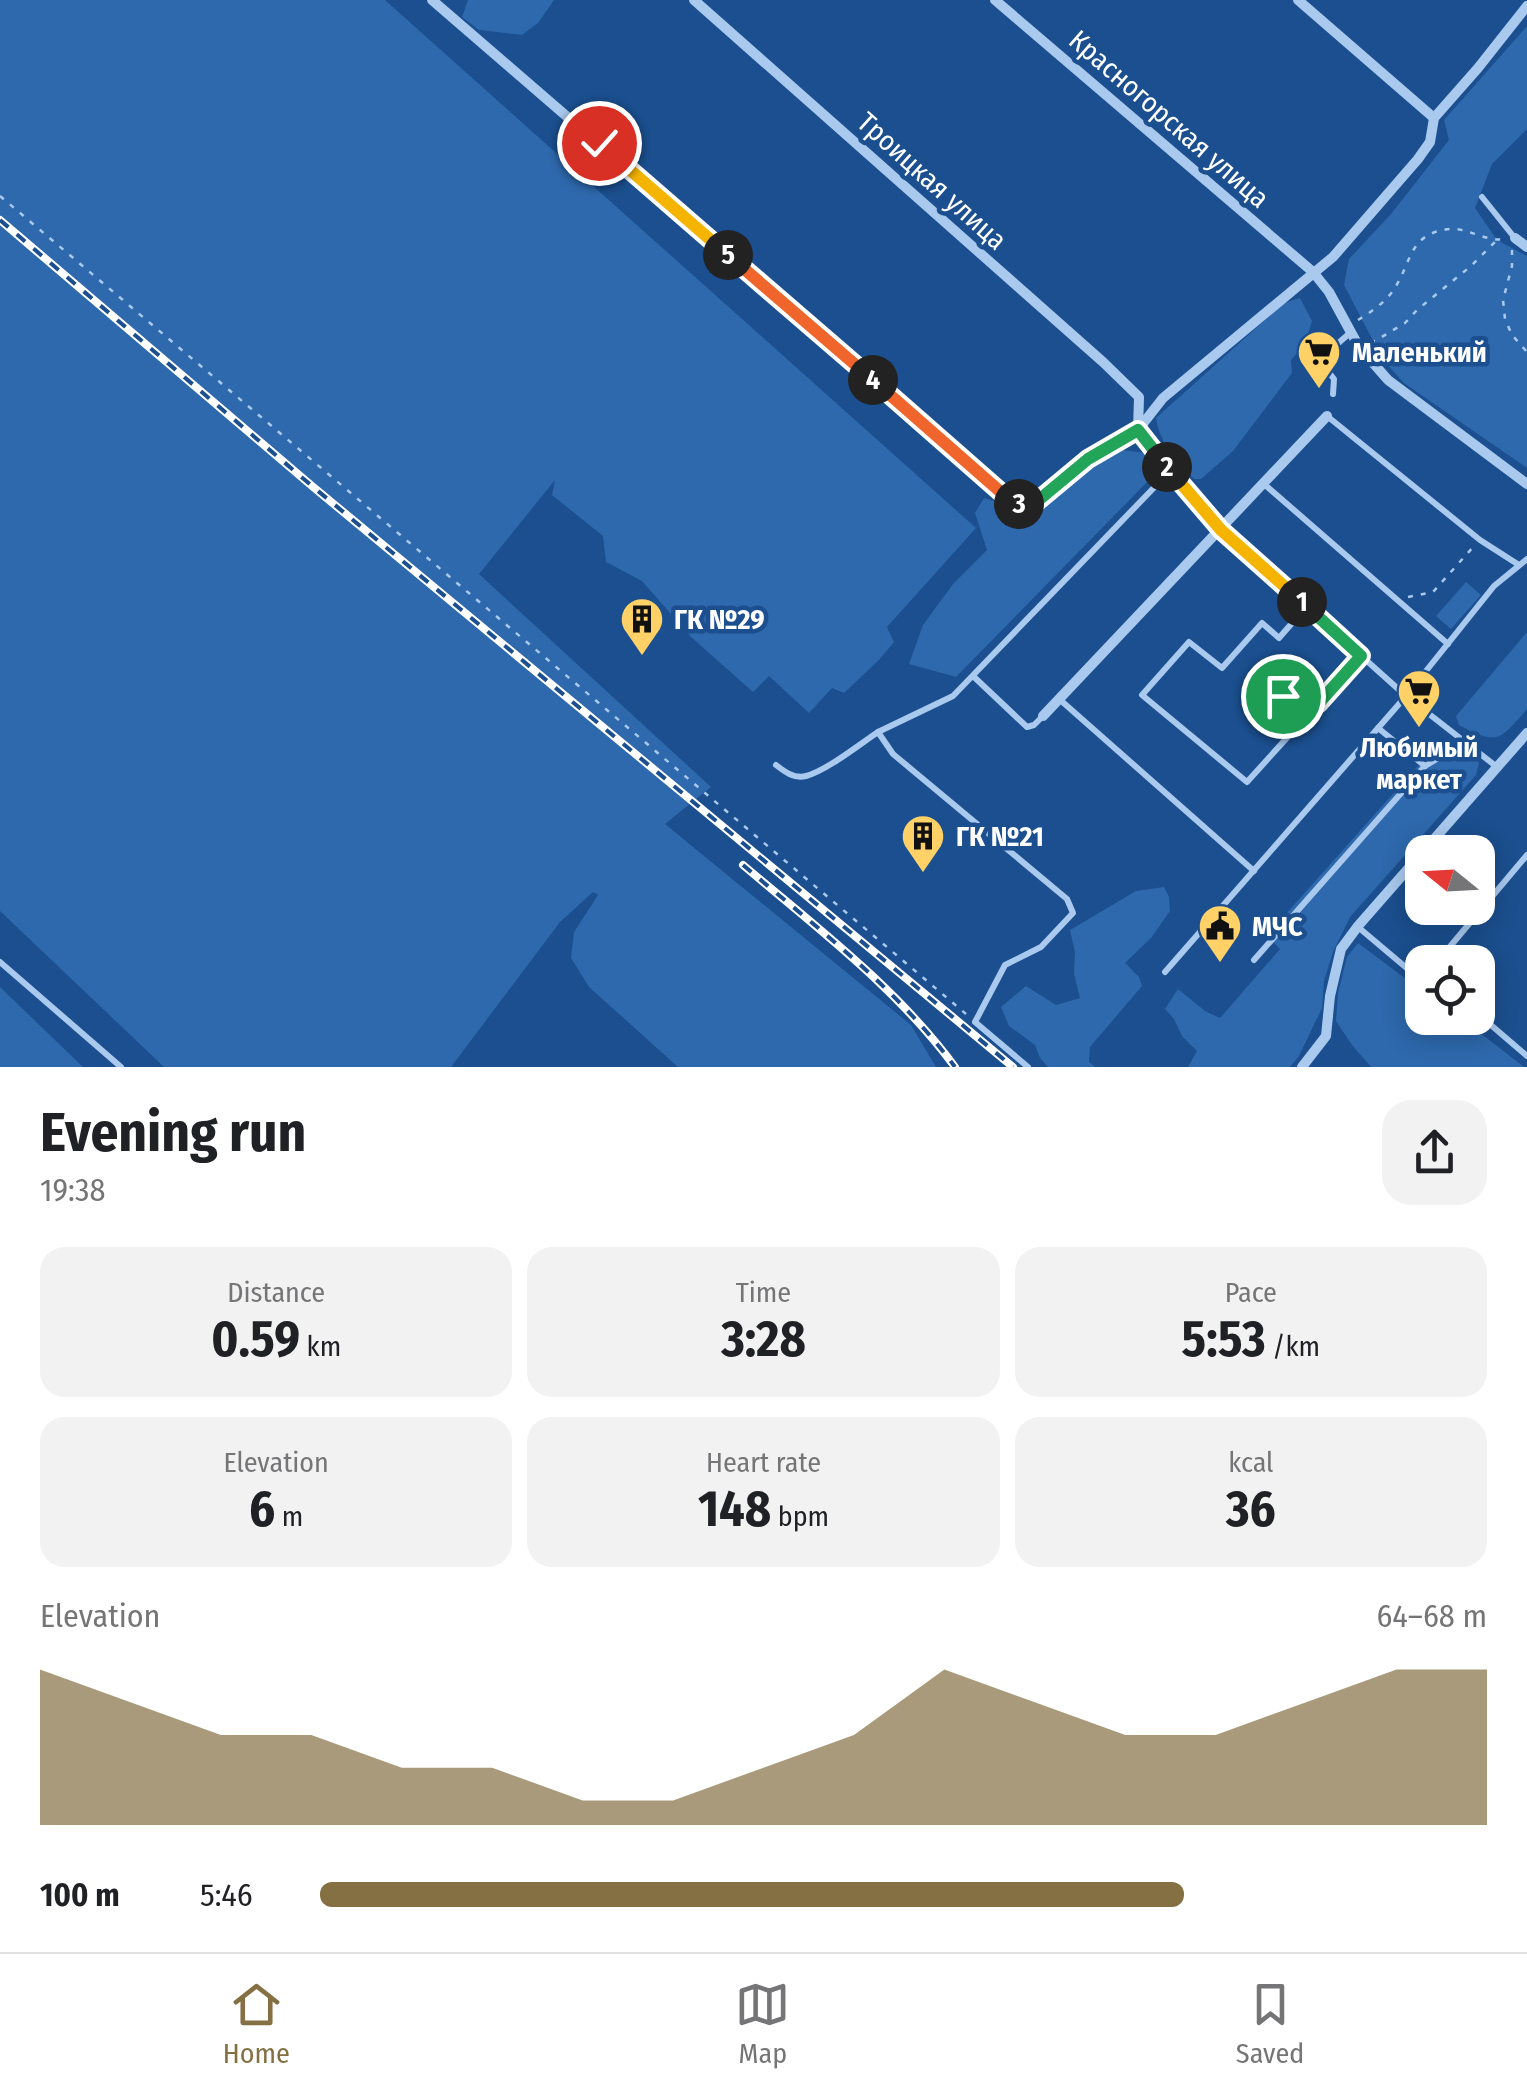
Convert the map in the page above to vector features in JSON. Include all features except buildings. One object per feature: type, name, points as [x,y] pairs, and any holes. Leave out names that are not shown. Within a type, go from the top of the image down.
[{"type":"street","points":[[432,0],[1012,502],[1024,506],[1034,504],[1088,459],[1138,430],[1164,398],[1333,257],[1418,159],[1430,142],[1434,118],[1527,6]]},
{"type":"street","name":"Троицкая улица","points":[[694,0],[1139,397],[1138,430]]},
{"type":"street","name":"Красногорская улица","points":[[995,0],[1313,272],[1352,334],[1388,380],[1527,484]]},
{"type":"street","points":[[1298,0],[1434,118]]},
{"type":"street","points":[[1515,238],[1527,247]]},
{"type":"street","points":[[1042,716],[1327,416]]},
{"type":"street","points":[[1138,430],[1221,530]]},
{"type":"street","points":[[1305,1066],[1326,1036],[1341,949],[1526,737]]},
{"type":"lane","points":[[1482,197],[1515,238]]},
{"type":"lane","points":[[1333,394],[1334,379],[1319,360],[1352,334]]},
{"type":"lane","points":[[1327,416],[1480,540],[1519,565]]},
{"type":"lane","points":[[776,765],[788,774],[804,777],[878,732],[953,696],[1170,471]]},
{"type":"lane","points":[[1264,484],[1448,644]]},
{"type":"lane","points":[[1221,530],[1406,696],[1497,767]]},
{"type":"lane","points":[[1165,972],[1406,696],[1494,586],[1527,559]]},
{"type":"lane","points":[[1307,606],[1280,638],[1262,623],[1222,668],[1189,642],[1142,695],[1247,782],[1361,656]]},
{"type":"lane","points":[[972,676],[1027,726],[1034,726],[1042,716]]},
{"type":"lane","points":[[1058,698],[1254,871]]},
{"type":"lane","points":[[1378,728],[1425,766]]},
{"type":"lane","points":[[878,732],[893,754],[1067,899],[1073,913],[1041,947],[1005,965],[975,1022],[1028,1067]]},
{"type":"lane","points":[[1254,960],[1425,766],[1450,752],[1476,749]]},
{"type":"lane","points":[[1450,945],[1527,855]]},
{"type":"lane","points":[[1358,926],[1405,966]]},
{"type":"lane","points":[[0,962],[121,1067]]},
{"type":"lane","points":[[1495,1029],[1527,1056]]},
{"type":"path","points":[[0,196],[975,1022]]},
{"type":"path","points":[[1352,334],[1391,295],[1410,253],[1424,238],[1448,229],[1469,230],[1496,240],[1515,238],[1503,300],[1505,319],[1512,335],[1527,352]]},
{"type":"path","points":[[1352,334],[1376,340],[1406,323],[1496,240]]},
{"type":"path","points":[[1397,600],[1433,592],[1480,540]]},
{"type":"path","points":[[1293,732],[1262,704],[1274,690],[1286,677],[1318,704]]},
{"type":"path","points":[[1291,697],[1299,688]]},
{"type":"path","points":[[1274,690],[1282,697]]},
{"type":"path","points":[[1282,697],[1291,697]]},
{"type":"path","points":[[1282,697],[1282,707]]},
{"type":"path","points":[[1275,716],[1282,707],[1291,706],[1291,697]]},
{"type":"shaded area","points":[[0,0],[385,0],[976,528],[887,627],[894,642],[878,661],[844,693],[832,688],[809,713],[769,676],[753,692],[691,637],[642,581],[606,562],[603,536],[552,495],[555,480],[479,574],[711,787],[665,824],[911,1025],[936,1067],[678,1067],[589,987],[571,958],[574,932],[598,895],[593,892],[560,922],[451,1067],[164,1067],[0,911]]},
{"type":"shaded area","points":[[468,0],[554,0],[538,23],[522,35],[479,30],[462,17]]},
{"type":"shaded area","points":[[1527,26],[1527,129],[1492,164],[1475,208],[1497,240],[1527,256],[1527,468],[1404,383],[1383,360],[1344,285],[1349,259],[1391,214],[1449,140],[1444,120]]},
{"type":"shaded area","points":[[1300,298],[1312,321],[1305,344],[1291,360],[1292,373],[1233,451],[1201,479],[1194,479],[1165,444],[1156,418],[1284,303]]},
{"type":"shaded area","points":[[1117,449],[1144,453],[1156,468],[1152,477],[956,677],[909,664],[923,625],[953,584],[987,550],[975,513],[984,498],[1027,518],[1062,485]]},
{"type":"shaded area","points":[[1466,582],[1481,595],[1451,629],[1436,616]]},
{"type":"shaded area","points":[[1527,632],[1527,709],[1498,736],[1482,736],[1459,725],[1456,716]]},
{"type":"shaded area","points":[[1465,753],[1475,757],[1479,763],[1476,775],[1423,835],[1405,835],[1405,855],[1350,917],[1324,981],[1322,1008],[1290,1067],[1188,1067],[1197,1051],[1165,1009],[1178,989],[1220,1018],[1280,949],[1267,935],[1417,767],[1447,755]]},
{"type":"shaded area","points":[[1164,887],[1170,911],[1151,938],[1125,963],[1142,986],[1090,1047],[1089,1062],[1095,1067],[1048,1067],[1035,1045],[1009,1026],[1001,1007],[1026,986],[1056,1005],[1080,998],[1070,930],[1136,891]]},
{"type":"shaded area","points":[[1358,943],[1405,978],[1405,1035],[1483,1035],[1524,1067],[1371,1067],[1336,1021],[1347,957]]},
{"type":"shaded area","points":[[0,987],[83,1067],[0,1067]]},
{"type":"railway","points":[[0,220],[312,486],[1013,1067]]},
{"type":"railway","points":[[743,865],[882,985],[955,1067]]},
{"type":"place","name":"Маленький","points":[[1319,390]]},
{"type":"place","name":"ГК №29","points":[[642,657]]},
{"type":"place","name":"Любимый маркет","points":[[1419,729]]},
{"type":"place","name":"ГК №21","points":[[923,874]]},
{"type":"place","name":"МЧС","points":[[1220,964]]},
{"type":"route","points":[[599,143],[1012,502],[1034,504],[1088,459],[1138,430],[1221,530],[1361,656],[1318,704],[1299,688],[1291,697],[1283,696]]}]
